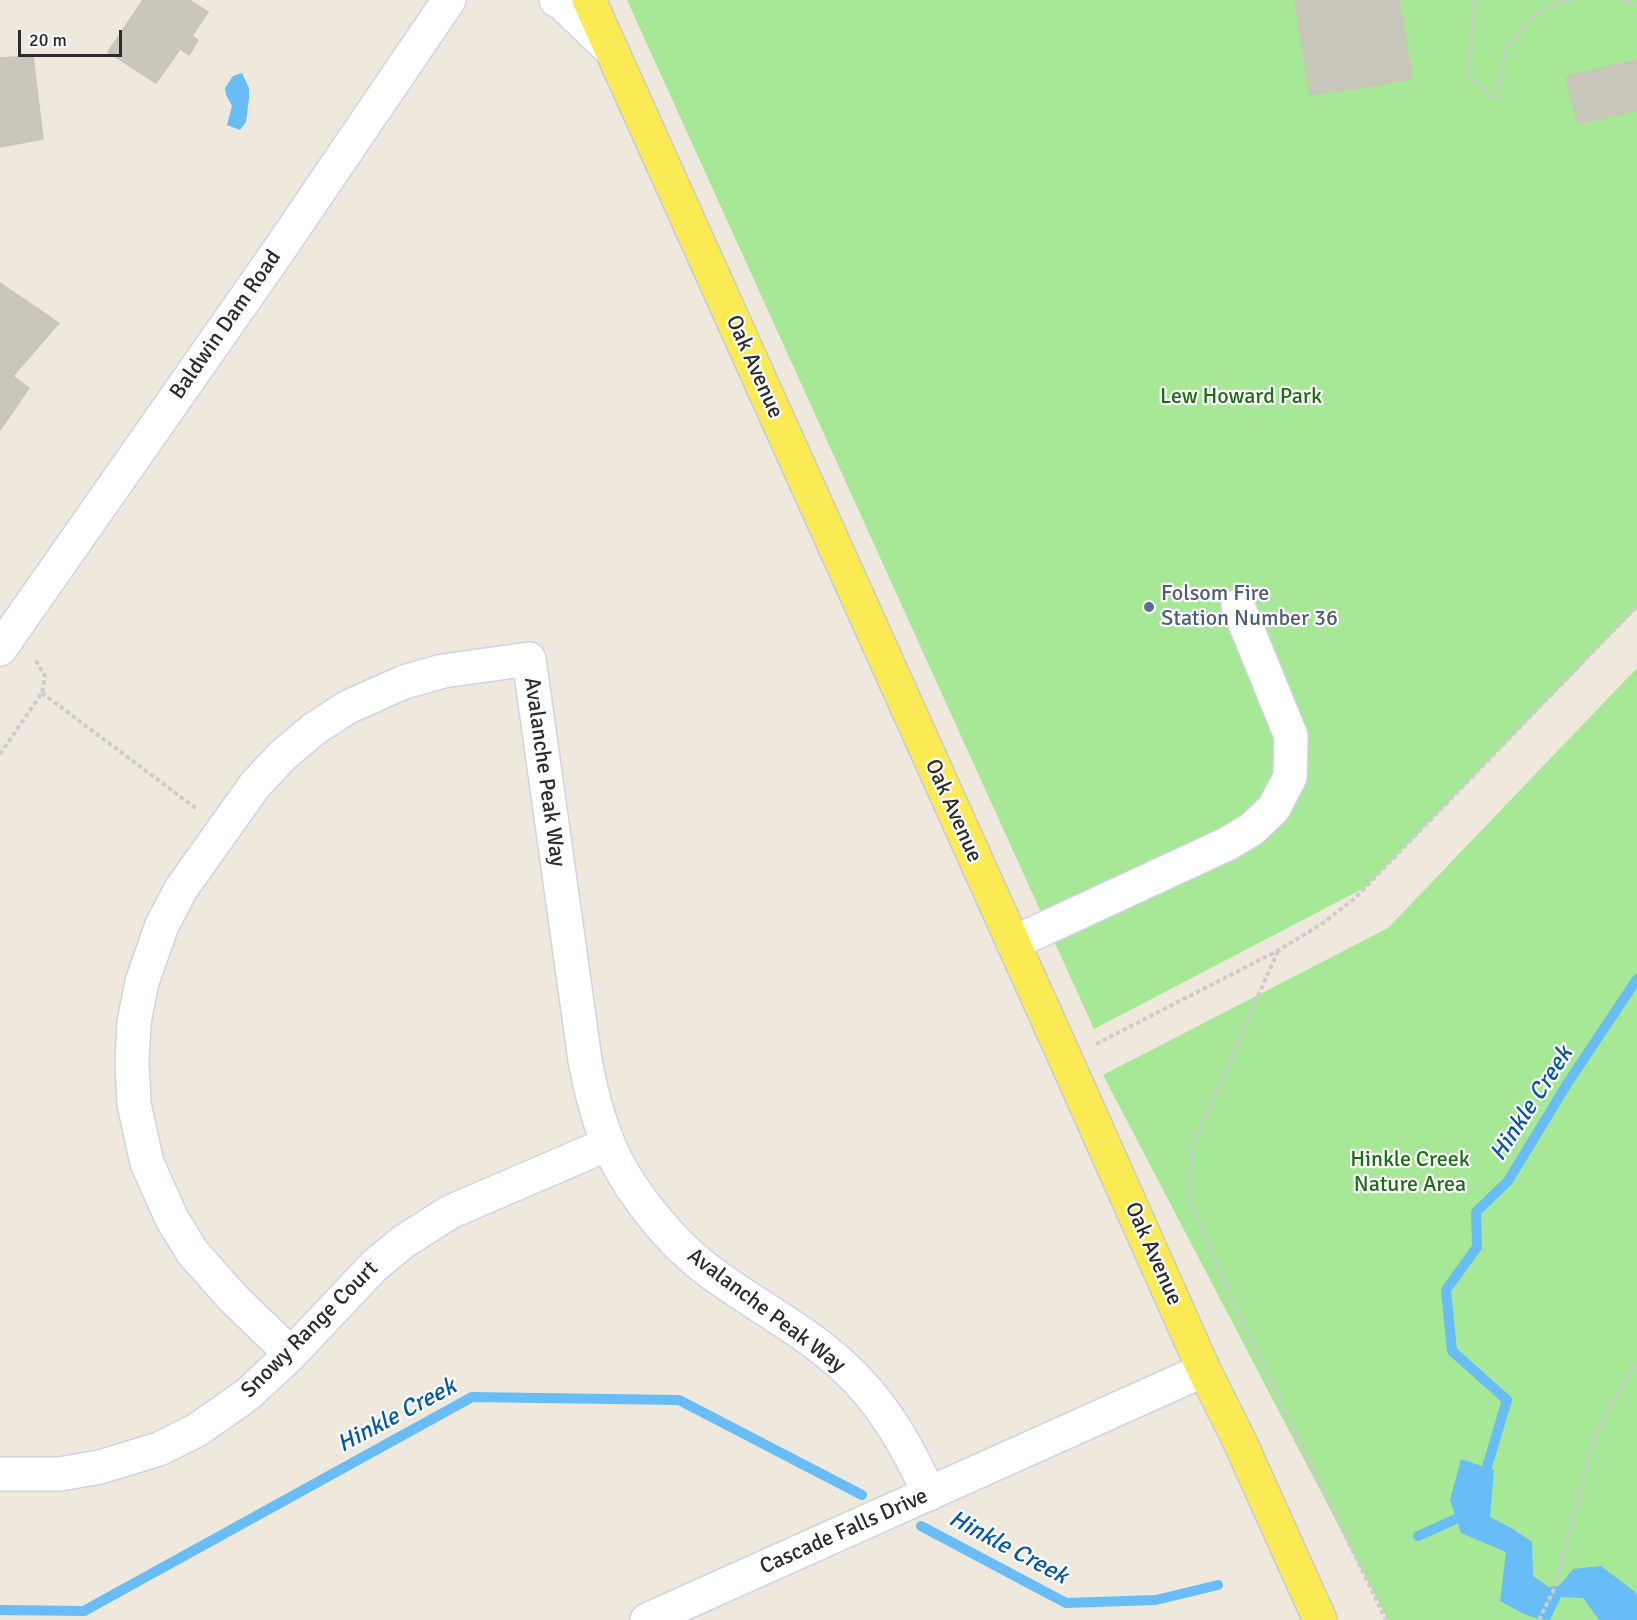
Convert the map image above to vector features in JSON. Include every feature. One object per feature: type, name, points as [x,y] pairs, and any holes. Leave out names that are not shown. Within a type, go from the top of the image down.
[{"type":"main road","name":"Oak Avenue","points":[[589,0],[1204,1370],[1239,1440],[1320,1620]]},
{"type":"street","name":"Baldwin Dam Road","points":[[5,642],[449,0]]},
{"type":"street","points":[[556,0],[562,3],[611,50]]},
{"type":"street","points":[[1013,943],[1227,844],[1252,829],[1274,808],[1290,777],[1291,736],[1238,606]]},
{"type":"street","name":"Avalanche Peak Way","points":[[291,1354],[234,1299],[193,1253],[171,1219],[147,1163],[134,1104],[132,1063],[134,1022],[141,982],[162,925],[176,898],[255,785],[282,756],[314,729],[348,707],[404,682],[443,671],[529,659],[585,1060],[591,1094],[608,1144],[645,1207],[682,1249],[711,1273],[801,1333],[835,1359],[873,1398],[911,1454],[929,1494]]},
{"type":"street","name":"Snowy Range Court","points":[[0,1474],[60,1474],[100,1467],[159,1449],[196,1430],[247,1395],[291,1354],[375,1265],[404,1242],[450,1212],[608,1144]]},
{"type":"street","name":"Cascade Falls Drive","points":[[647,1620],[1204,1370]]},
{"type":"path","points":[[1473,0],[1475,10],[1466,74],[1494,99],[1508,47],[1526,25],[1532,18],[1560,2],[1576,0]]},
{"type":"path","points":[[1620,0],[1637,4]]},
{"type":"path","points":[[1066,1060],[1279,950],[1323,923],[1354,898],[1637,606]]},
{"type":"path","points":[[0,754],[42,693],[45,676],[32,655],[5,642]]},
{"type":"path","points":[[42,693],[224,829]]},
{"type":"path","points":[[1279,950],[1192,1147],[1189,1198],[1231,1299],[1386,1620]]},
{"type":"path","points":[[1539,1620],[1555,1587],[1596,1431],[1637,1360]]},
{"type":"green space","name":"Lew Howard Park","points":[[627,0],[1637,0],[1637,608],[1366,887],[1094,1029]]},
{"type":"green space","name":"Hinkle Creek Nature Area","points":[[1637,668],[1637,1620],[1388,1620],[1103,1075],[1388,928]]},
{"type":"water","points":[[242,73],[249,88],[249,98],[246,122],[240,130],[227,125],[232,106],[225,88],[233,76]]},
{"type":"water","points":[[1461,1459],[1494,1470],[1490,1517],[1532,1542],[1533,1576],[1549,1587],[1559,1586],[1573,1569],[1601,1566],[1637,1595],[1637,1620],[1599,1620],[1583,1598],[1561,1597],[1550,1620],[1530,1616],[1500,1601],[1506,1552],[1461,1533],[1450,1500]]},
{"type":"building","points":[[143,0],[189,0],[208,12],[192,36],[198,40],[189,55],[180,49],[156,83],[108,52]]},
{"type":"building","points":[[1295,0],[1399,0],[1412,79],[1371,86],[1364,43],[1303,53]]},
{"type":"building","points":[[1364,43],[1371,86],[1310,95],[1303,53]]},
{"type":"building","points":[[33,56],[43,139],[0,147],[0,58]]},
{"type":"building","points":[[1637,60],[1637,110],[1578,124],[1566,77]]},
{"type":"building","points":[[0,283],[59,323],[13,376],[29,388],[0,430]]},
{"type":"waterway","name":"Hinkle Creek","points":[[1483,1480],[1507,1400],[1452,1351],[1446,1290],[1477,1247],[1476,1212],[1508,1181],[1567,1084],[1637,979]]},
{"type":"waterway","name":"Hinkle Creek","points":[[0,1610],[84,1611],[472,1397],[679,1400],[862,1495]]},
{"type":"waterway","name":"Hinkle Creek","points":[[1418,1536],[1467,1514]]},
{"type":"waterway","name":"Hinkle Creek","points":[[921,1526],[1066,1603],[1156,1600],[1218,1585]]},
{"type":"place","name":"Folsom Fire Station Number 36","points":[[1149,607]]}]
